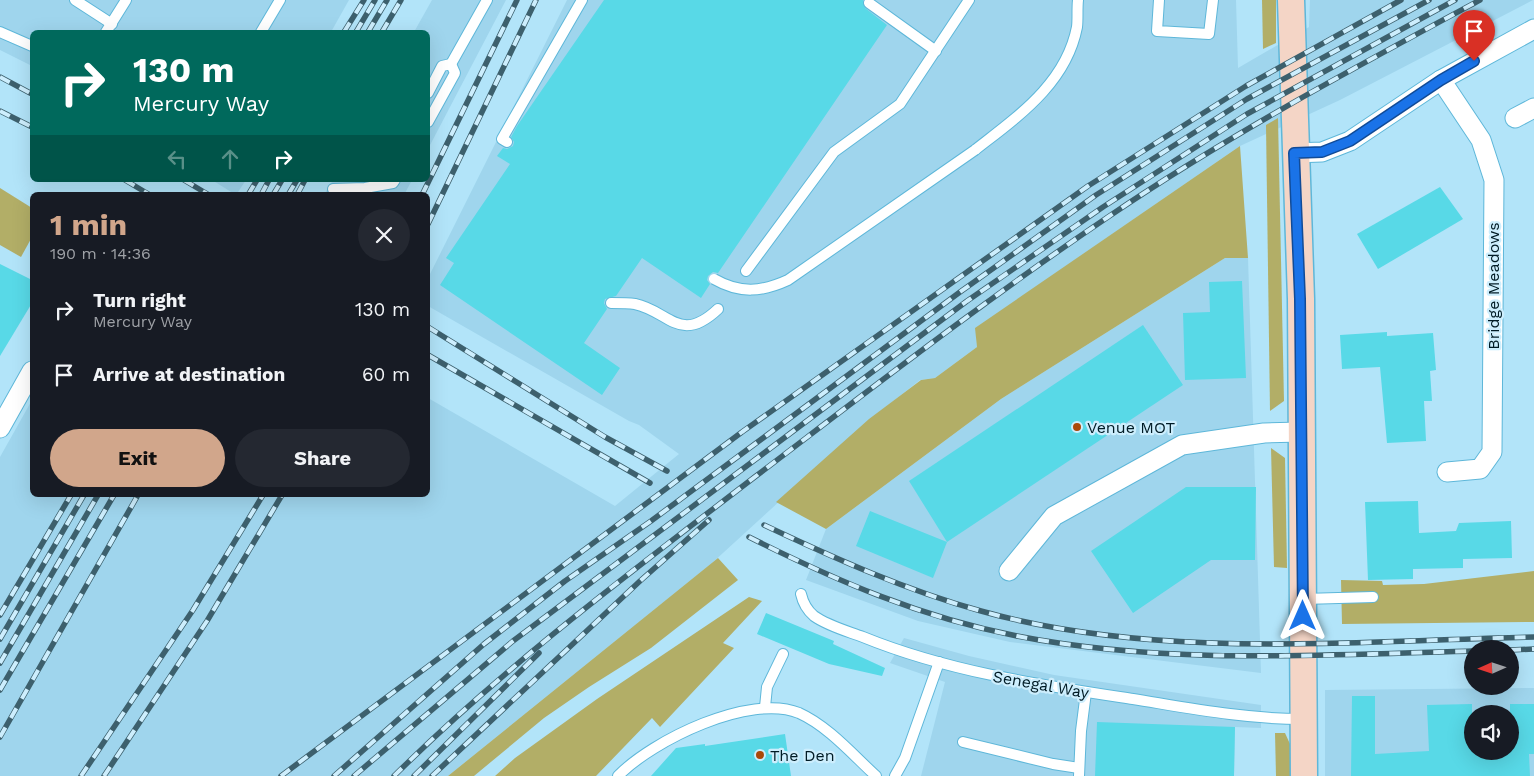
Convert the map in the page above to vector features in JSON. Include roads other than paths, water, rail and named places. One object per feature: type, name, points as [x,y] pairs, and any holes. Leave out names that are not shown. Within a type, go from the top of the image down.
[{"type":"street","points":[[1291,0],[1294,153],[1300,299],[1304,776]]},
{"type":"street","points":[[1294,153],[1322,152],[1350,141],[1441,80],[1534,29]]},
{"type":"street","name":"Bridge Meadows","points":[[1441,80],[1481,140],[1494,180],[1492,452],[1480,469],[1447,472]]},
{"type":"street","points":[[1515,118],[1534,108]]},
{"type":"street","points":[[0,428],[30,375]]},
{"type":"street","points":[[1009,571],[1054,516],[1182,445],[1264,433],[1301,432]]},
{"type":"lane","points":[[75,0],[109,28],[126,0]]},
{"type":"lane","points":[[262,30],[280,0]]},
{"type":"lane","points":[[430,89],[442,66],[451,64],[487,0]]},
{"type":"lane","points":[[506,142],[502,139],[582,0]]},
{"type":"lane","points":[[746,271],[834,152],[900,104],[969,0]]},
{"type":"lane","points":[[714,278],[740,290],[757,290],[788,280],[975,150],[1025,112],[1044,92],[1063,65],[1077,27],[1078,0]]},
{"type":"lane","points":[[1159,0],[1157,31],[1209,34],[1213,0]]},
{"type":"lane","points":[[869,3],[936,51]]},
{"type":"lane","points":[[0,32],[30,45]]},
{"type":"lane","points":[[430,118],[455,73],[451,64]]},
{"type":"lane","points":[[333,189],[364,184],[393,184],[394,182]]},
{"type":"lane","points":[[611,303],[636,304],[668,320],[687,325],[704,320],[718,309]]},
{"type":"lane","name":"Senegal Way","points":[[801,594],[808,610],[825,622],[879,644],[938,662],[1026,683],[1257,718],[1303,719]]},
{"type":"lane","points":[[1303,600],[1373,597]]},
{"type":"lane","points":[[765,708],[767,687],[783,654]]},
{"type":"lane","points":[[895,776],[905,758],[938,662]]},
{"type":"lane","points":[[963,742],[1079,772],[1086,692]]},
{"type":"lane","points":[[618,776],[641,755],[667,739],[745,711],[765,708],[785,709],[812,720],[876,776]]},
{"type":"railway","points":[[345,30],[364,0]]},
{"type":"railway","points":[[357,30],[375,0]]},
{"type":"railway","points":[[369,30],[387,0]]},
{"type":"railway","points":[[383,30],[401,0]]},
{"type":"railway","points":[[430,179],[517,0]]},
{"type":"railway","points":[[430,220],[536,0]]},
{"type":"railway","points":[[281,776],[742,432],[1088,186],[1246,86],[1401,0]]},
{"type":"railway","points":[[334,776],[484,644],[565,581],[651,521],[960,292],[1096,195],[1247,99],[1429,0]]},
{"type":"railway","points":[[354,776],[513,641],[967,301],[1103,207],[1247,114],[1455,0]]},
{"type":"railway","points":[[394,776],[480,696],[570,620],[974,311],[1108,217],[1199,158],[1338,77],[1480,0]]},
{"type":"railway","points":[[0,77],[30,93]]},
{"type":"railway","points":[[0,111],[30,126]]},
{"type":"railway","points":[[128,182],[145,192]]},
{"type":"railway","points":[[187,182],[204,192]]},
{"type":"railway","points":[[250,192],[256,182]]},
{"type":"railway","points":[[263,192],[268,182]]},
{"type":"railway","points":[[275,192],[281,182]]},
{"type":"railway","points":[[290,192],[296,182]]},
{"type":"railway","points":[[299,192],[304,182]]},
{"type":"railway","points":[[423,192],[428,182]]},
{"type":"railway","points":[[430,328],[605,437],[667,471]]},
{"type":"railway","points":[[430,356],[650,483]]},
{"type":"railway","points":[[0,615],[70,497]]},
{"type":"railway","points":[[0,639],[83,497]]},
{"type":"railway","points":[[0,663],[97,497]]},
{"type":"railway","points":[[0,690],[113,497]]},
{"type":"railway","points":[[0,737],[137,497]]},
{"type":"railway","points":[[81,776],[193,610],[262,497]]},
{"type":"railway","points":[[104,776],[207,621],[281,497]]},
{"type":"railway","points":[[432,776],[640,581],[709,520]]},
{"type":"railway","points":[[764,525],[870,572],[953,603],[1048,626],[1116,636],[1185,642],[1256,644],[1534,637]]},
{"type":"railway","points":[[749,537],[847,583],[913,608],[981,628],[1073,645],[1187,655],[1244,656],[1464,651]]},
{"type":"railway","points":[[1519,650],[1534,649]]},
{"type":"railway","points":[[414,776],[539,653]]},
{"type":"place","name":"Venue MOT","points":[[1077,427]]},
{"type":"place","name":"The Den","points":[[760,755]]}]
